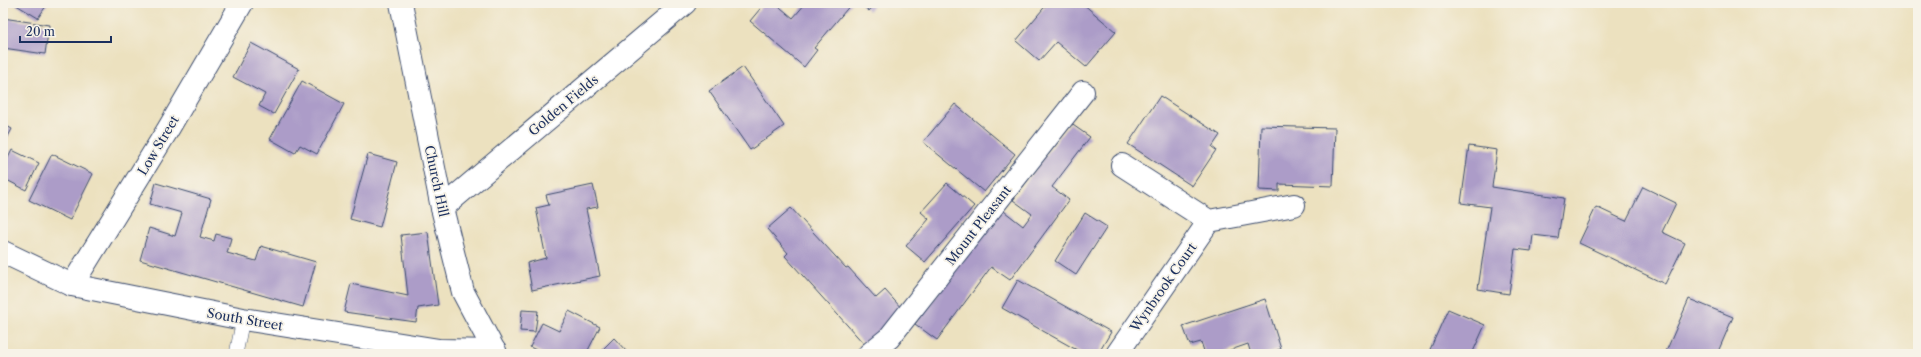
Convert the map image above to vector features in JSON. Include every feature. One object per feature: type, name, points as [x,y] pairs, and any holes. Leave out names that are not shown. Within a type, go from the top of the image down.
[{"type":"street","name":"Low Street","points":[[72,285],[167,131],[242,3]]},
{"type":"street","name":"Golden Fields","points":[[442,208],[685,3]]},
{"type":"street","name":"Church Hill","points":[[398,5],[442,208],[463,292],[495,352]]},
{"type":"street","name":"Mount Pleasant","points":[[869,354],[889,338],[1083,92]]},
{"type":"street","points":[[1122,165],[1209,221],[1294,205]]},
{"type":"street","name":"Wynbrook Court","points":[[1117,354],[1209,221]]},
{"type":"street","name":"South Street","points":[[3,252],[72,285],[243,319],[439,350],[495,352]]},
{"type":"lane","points":[[236,354],[243,319]]},
{"type":"building","points":[[13,3],[48,3],[38,18]]},
{"type":"building","points":[[765,3],[775,3],[793,18],[806,3],[852,3],[814,48],[817,50],[804,67],[750,21]]},
{"type":"building","points":[[860,3],[876,3],[869,11]]},
{"type":"building","points":[[1048,3],[1082,3],[1116,32],[1086,67],[1056,42],[1039,61],[1016,41]]},
{"type":"building","points":[[3,18],[49,25],[45,54],[3,48]]},
{"type":"building","points":[[251,43],[299,69],[274,114],[259,106],[265,94],[233,77]]},
{"type":"building","points":[[743,67],[784,126],[750,150],[709,91]]},
{"type":"building","points":[[302,81],[344,104],[317,154],[300,145],[295,153],[270,139]]},
{"type":"building","points":[[1160,96],[1220,135],[1212,147],[1216,150],[1192,186],[1128,144]]},
{"type":"building","points":[[955,104],[1015,154],[984,192],[923,142]]},
{"type":"building","points":[[1070,123],[1090,137],[1052,187],[1069,200],[1010,280],[991,267],[937,340],[915,324],[1000,208],[1023,226],[1032,214],[1013,200]]},
{"type":"building","points":[[3,124],[12,129],[3,146]]},
{"type":"building","points":[[1261,126],[1335,128],[1333,186],[1279,184],[1279,191],[1259,190]]},
{"type":"building","points":[[1469,146],[1497,150],[1492,187],[1564,198],[1558,238],[1533,235],[1531,251],[1515,249],[1509,294],[1478,289],[1490,207],[1461,203]]},
{"type":"building","points":[[12,150],[39,163],[26,190],[3,178],[3,168]]},
{"type":"building","points":[[52,154],[93,174],[70,220],[29,200]]},
{"type":"building","points":[[368,154],[397,162],[380,227],[350,219]]},
{"type":"building","points":[[156,183],[211,199],[200,237],[214,241],[216,234],[231,238],[227,253],[256,261],[261,246],[316,262],[303,307],[140,260],[149,228],[175,236],[182,213],[150,204]]},
{"type":"building","points":[[947,183],[974,206],[925,262],[906,246],[929,219],[921,212]]},
{"type":"building","points":[[593,185],[598,207],[586,209],[600,276],[532,290],[527,263],[546,258],[536,208],[549,205],[546,195]]},
{"type":"building","points":[[1643,187],[1676,203],[1662,232],[1685,243],[1665,284],[1579,243],[1596,207],[1626,221]]},
{"type":"building","points":[[791,208],[846,268],[848,267],[876,298],[885,290],[903,310],[865,345],[785,256],[788,253],[767,229]]},
{"type":"building","points":[[1085,213],[1107,227],[1076,275],[1055,261]]},
{"type":"building","points":[[428,232],[438,305],[418,308],[416,322],[344,312],[351,284],[408,296],[401,235]]},
{"type":"building","points":[[1018,280],[1111,332],[1098,354],[1084,354],[1002,308]]},
{"type":"building","points":[[1265,299],[1281,349],[1265,354],[1251,354],[1248,344],[1219,354],[1205,354],[1201,342],[1190,345],[1183,326]]},
{"type":"building","points":[[1689,299],[1733,317],[1717,354],[1665,354]]},
{"type":"building","points":[[1448,309],[1485,325],[1472,354],[1428,354]]},
{"type":"building","points":[[522,310],[538,311],[535,332],[520,331]]},
{"type":"building","points":[[569,311],[600,327],[586,354],[544,354],[530,347],[542,323],[559,331]]},
{"type":"building","points":[[614,338],[626,351],[623,354],[598,354]]}]
